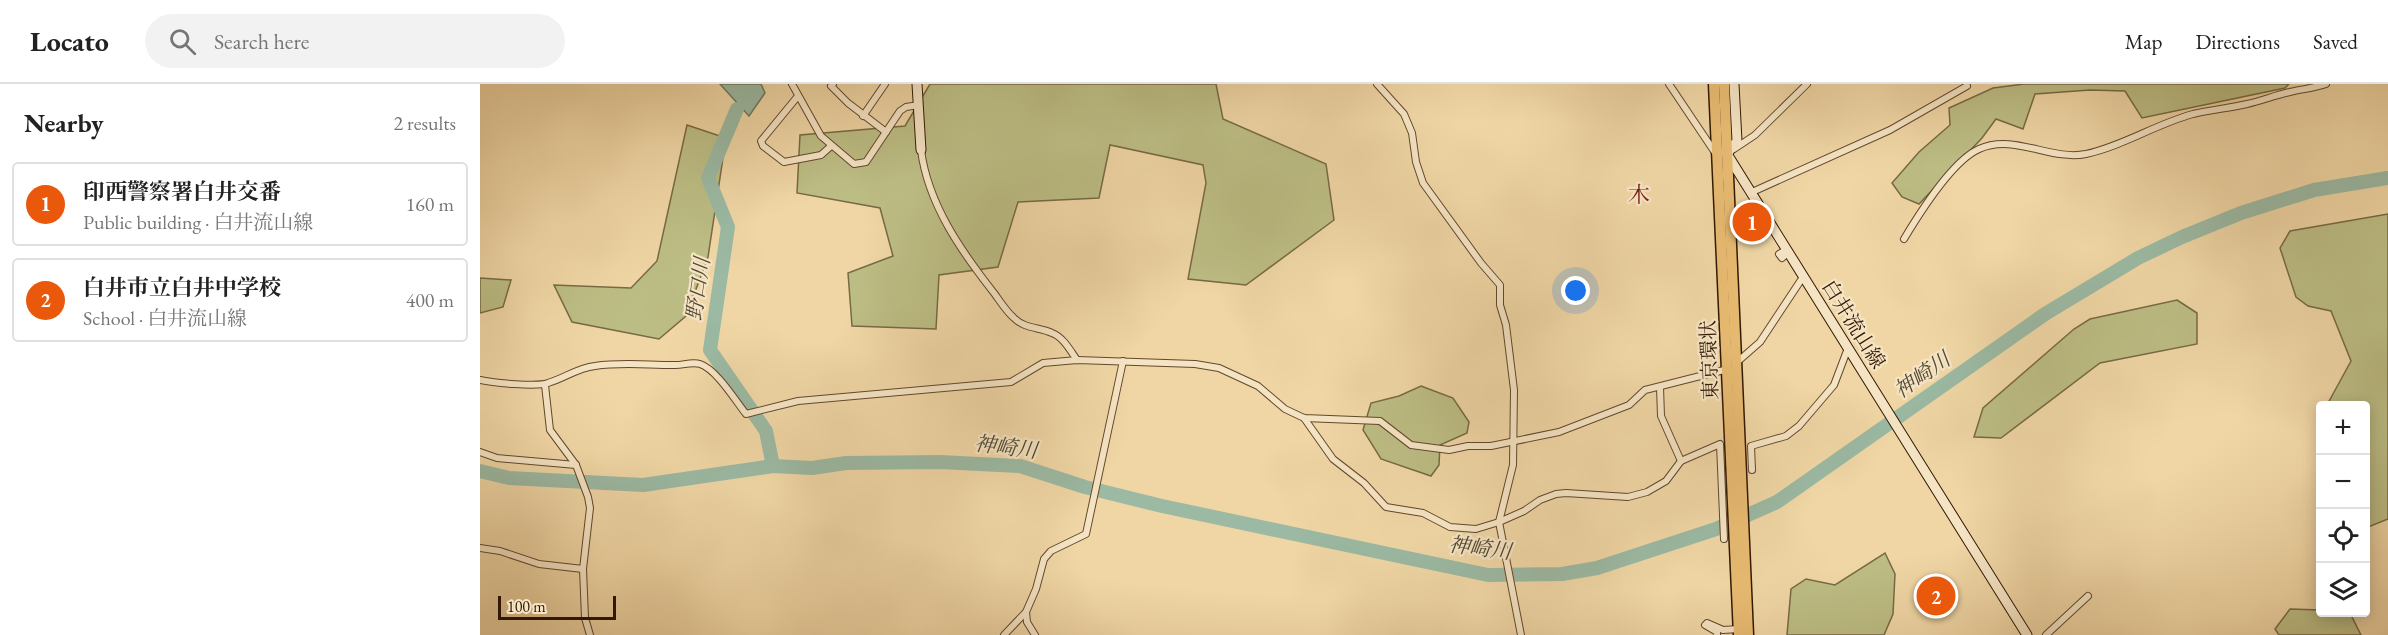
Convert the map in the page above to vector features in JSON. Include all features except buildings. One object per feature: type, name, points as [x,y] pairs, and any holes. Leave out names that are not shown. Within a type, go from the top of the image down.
[{"type":"highway","name":"東京環状","points":[[1714,84],[1722,154],[1737,362],[1739,506],[1734,536],[1742,633]]},
{"type":"highway","name":"東京環状","points":[[1724,84],[1722,154],[1726,371],[1739,506]]},
{"type":"main road","points":[[917,84],[921,150]]},
{"type":"main road","points":[[1722,154],[1737,141],[1734,84]]},
{"type":"main road","name":"白井流山線","points":[[1722,154],[1750,193],[2027,635]]},
{"type":"street","points":[[792,84],[814,128],[831,146],[854,164],[866,162],[900,111],[906,107],[919,105]]},
{"type":"street","points":[[833,84],[831,86],[842,98],[886,132]]},
{"type":"street","points":[[863,116],[885,84]]},
{"type":"street","points":[[1377,84],[1404,114],[1412,133],[1416,162],[1424,183],[1480,263],[1500,285],[1500,305],[1506,325],[1514,390],[1514,465],[1499,522],[1521,635]]},
{"type":"street","points":[[1669,84],[1722,154],[1755,135],[1807,84]]},
{"type":"street","points":[[1904,239],[1923,209],[1961,162],[1986,146],[2020,145],[2057,155],[2086,154],[2108,148],[2193,114],[2246,104],[2326,84]]},
{"type":"street","points":[[1750,193],[1890,130],[1967,86]]},
{"type":"street","points":[[798,96],[761,141],[763,146],[784,162],[821,155],[831,146]]},
{"type":"street","points":[[921,150],[933,196],[942,216],[980,276],[1014,319],[1025,326],[1054,333],[1077,360]]},
{"type":"street","points":[[480,380],[545,384],[579,369],[609,364],[675,366],[688,363],[701,364],[723,384],[746,414],[798,401],[1011,382],[1043,363],[1123,360],[1195,364],[1220,368],[1264,390],[1285,409],[1304,418],[1380,421],[1411,445],[1449,450],[1468,446],[1491,446],[1559,432],[1629,405],[1645,390],[1726,371],[1760,342],[1803,277]]},
{"type":"street","points":[[1752,470],[1751,446],[1786,436],[1799,426],[1834,385],[1848,348]]},
{"type":"street","points":[[1004,635],[1026,612],[1036,589],[1044,559],[1051,551],[1086,534],[1123,360]]},
{"type":"street","points":[[545,384],[550,430],[576,465],[590,508],[582,568],[585,618],[590,635]]},
{"type":"street","points":[[1660,387],[1661,416],[1681,461]]},
{"type":"street","points":[[1304,418],[1333,459],[1364,483],[1386,507],[1423,513],[1450,527],[1476,529],[1499,522],[1556,494],[1628,497],[1647,492],[1666,481],[1681,461],[1720,444],[1723,513],[1734,536]]},
{"type":"street","points":[[480,452],[497,458],[576,465]]},
{"type":"street","points":[[480,548],[500,551],[539,564],[582,568]]},
{"type":"street","points":[[2046,635],[2088,596]]},
{"type":"street","points":[[1026,612],[1027,622],[1035,635]]},
{"type":"street","points":[[1717,635],[1717,632],[1705,625],[1707,623],[1723,630],[1742,633]]},
{"type":"green space","points":[[930,84],[1216,84],[1223,119],[1326,164],[1334,220],[1246,285],[1188,279],[1206,183],[1203,165],[1110,145],[1099,198],[1018,202],[998,267],[939,275],[936,329],[852,326],[848,273],[893,256],[880,208],[797,193],[800,135],[905,126]]},
{"type":"green space","points":[[2024,84],[2289,84],[2285,88],[2142,118],[2125,91],[2090,90],[2035,94],[2023,129],[1996,119],[1982,138],[1919,204],[1902,197],[1892,183],[1919,152],[1950,125],[1949,108],[1993,88]]},
{"type":"green space","points":[[687,125],[726,138],[708,257],[686,316],[659,339],[572,322],[554,285],[631,288],[657,261]]},
{"type":"green space","points":[[2388,214],[2388,519],[2370,526],[2370,401],[2329,401],[2351,361],[2331,311],[2308,306],[2296,297],[2280,248],[2290,231]]},
{"type":"green space","points":[[480,278],[511,280],[503,307],[480,313]]},
{"type":"green space","points":[[2177,300],[2197,313],[2197,344],[2100,363],[2001,438],[1974,437],[1983,408],[2074,329],[2090,319]]},
{"type":"green space","points":[[1421,386],[1453,398],[1469,422],[1467,433],[1440,445],[1439,465],[1431,476],[1381,459],[1363,430],[1371,403],[1399,396]]},
{"type":"green space","points":[[1885,553],[1895,574],[1893,614],[1884,635],[1787,635],[1791,589],[1806,579],[1835,585]]},
{"type":"green space","points":[[2290,609],[2316,610],[2316,617],[2352,617],[2361,635],[2279,635],[2275,629]]},
{"type":"shaded area","points":[[720,84],[761,84],[765,93],[749,116]]},
{"type":"waterway","name":"野口川","points":[[737,109],[708,178],[728,227],[710,350],[766,431],[773,466]]},
{"type":"waterway","name":"神崎川","points":[[480,471],[509,478],[643,485],[773,466],[812,468],[846,463],[940,462],[1020,466],[1085,487],[1162,506],[1488,575],[1562,574],[1597,568],[1716,529],[1777,502],[2045,314],[2138,258],[2241,213],[2314,190],[2388,178]]},
{"type":"place","name":"印西警察署白井交番","points":[[1752,222]]},
{"type":"place","name":"白井市立白井中学校","points":[[1936,596]]},
{"type":"district","name":"木","points":[[1639,194]]}]
